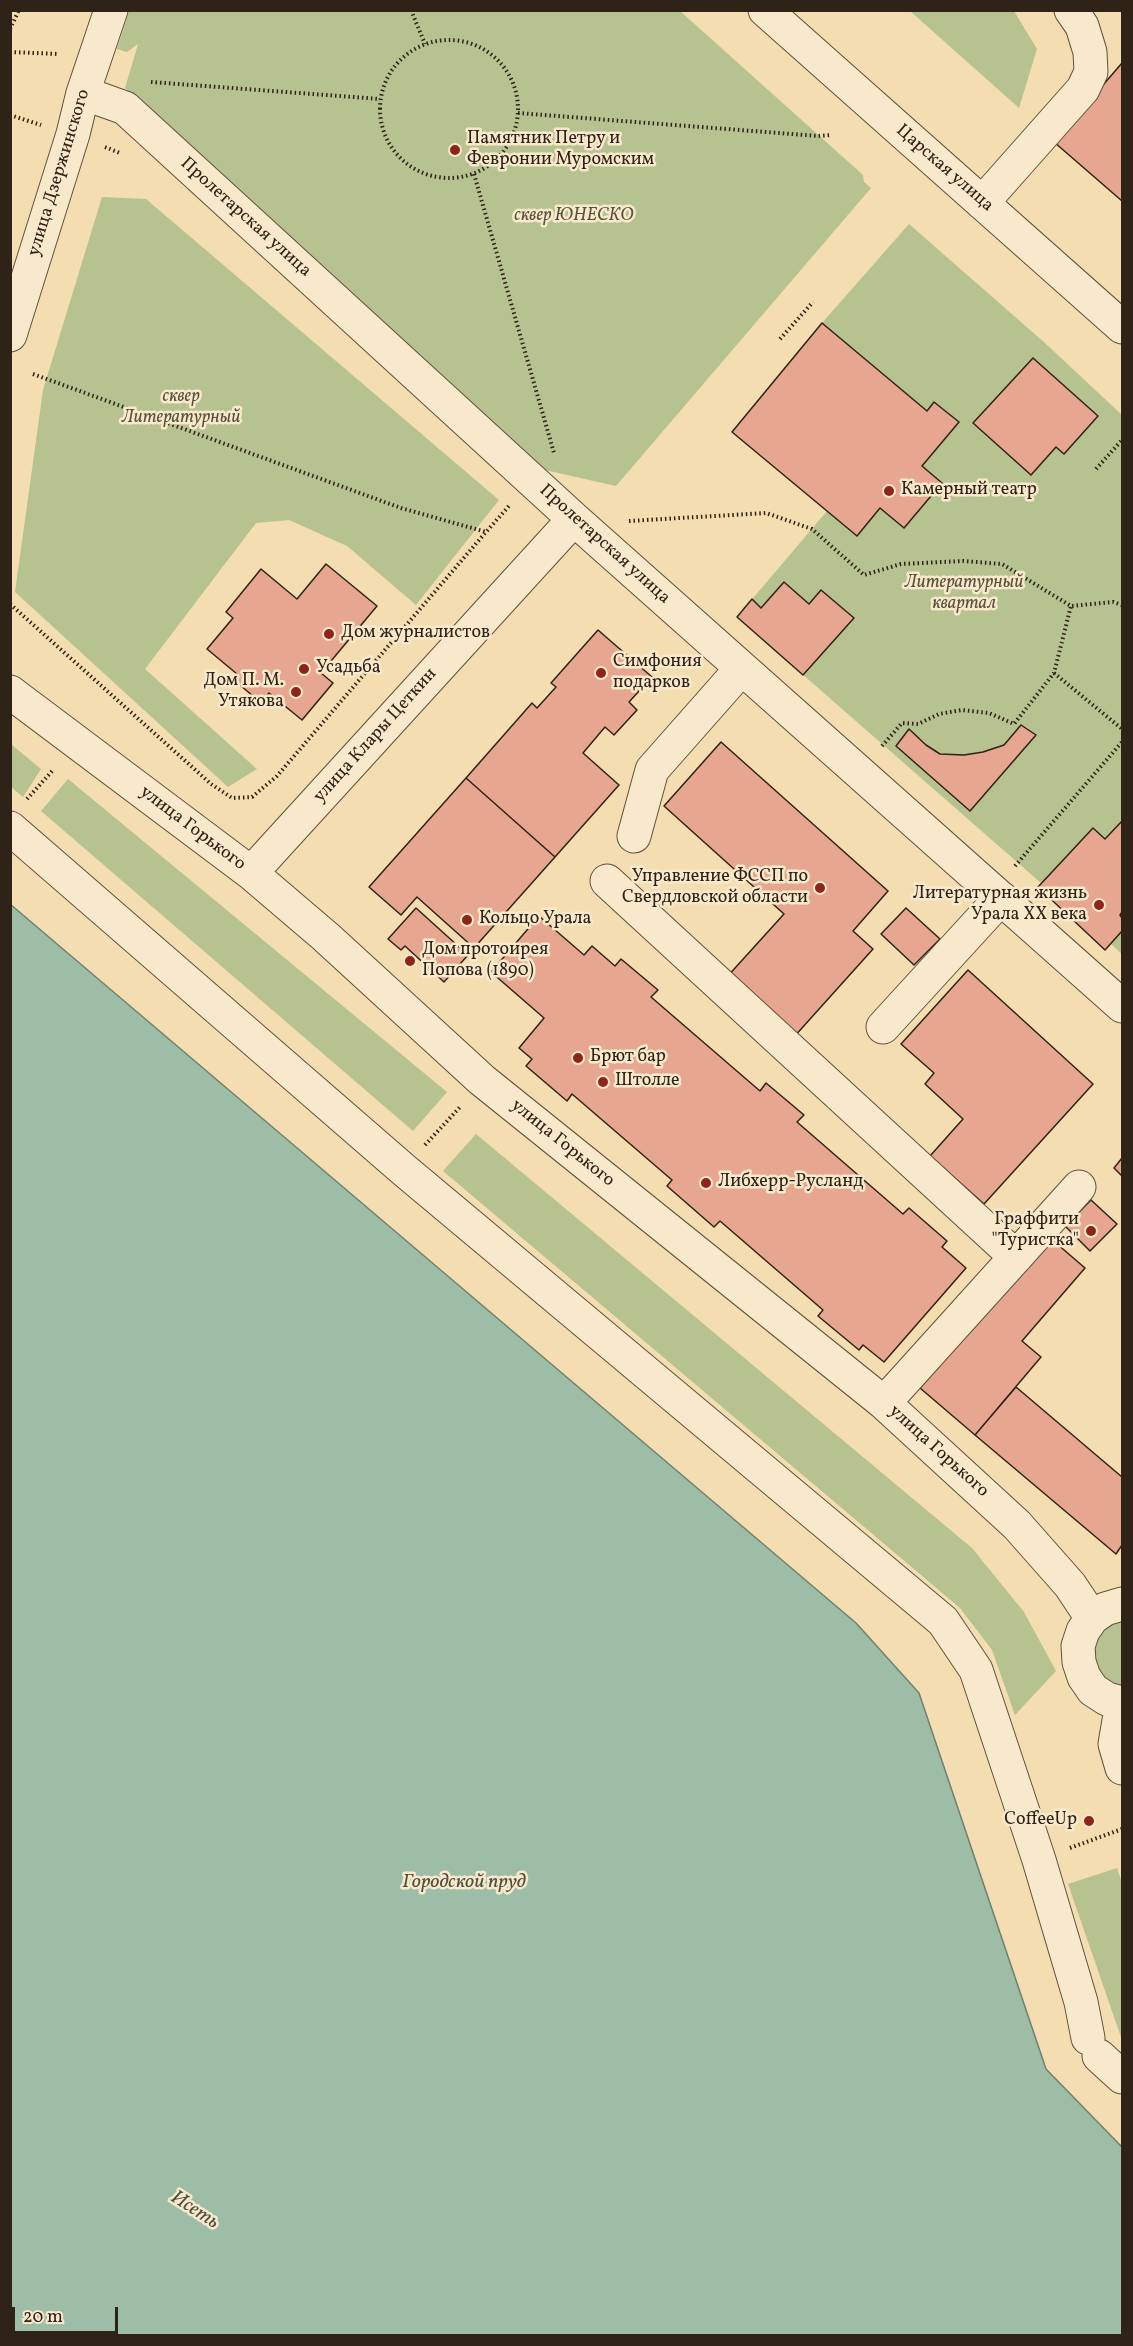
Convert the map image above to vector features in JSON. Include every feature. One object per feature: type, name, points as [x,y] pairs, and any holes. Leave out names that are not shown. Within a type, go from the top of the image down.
[{"type":"street","name":"улица Дзержинского","points":[[10,335],[73,134],[83,93],[111,10]]},
{"type":"street","name":"Царская улица","points":[[765,10],[1122,327]]},
{"type":"street","points":[[982,203],[1021,156],[1083,89],[1091,72],[1090,52],[1082,26],[1071,10]]},
{"type":"street","name":"Пролетарская улица","points":[[83,93],[125,108],[574,519],[742,668],[1006,884],[1122,1006]]},
{"type":"street","name":"улица Клары Цеткин","points":[[251,873],[574,519]]},
{"type":"street","points":[[634,836],[652,770],[742,668]]},
{"type":"street","name":"улица Горького","points":[[10,692],[251,873],[326,937],[482,1080],[884,1403],[1017,1525],[1070,1585],[1092,1618]]},
{"type":"street","points":[[16,816],[404,1170],[943,1621],[976,1670],[1039,1860],[1081,2002],[1103,2057]]},
{"type":"street","points":[[607,881],[1016,1257]]},
{"type":"street","points":[[883,1027],[1006,884]]},
{"type":"street","points":[[884,1403],[1079,1187]]},
{"type":"street","points":[[1122,1604],[1105,1609],[1092,1618],[1083,1631],[1078,1646],[1079,1662],[1084,1677],[1093,1690],[1107,1699],[1122,1703],[1115,1744],[1122,1768]]},
{"type":"path","points":[[10,29],[19,10]]},
{"type":"path","points":[[411,10],[425,44]]},
{"type":"path","points":[[447,40],[470,43],[490,53],[506,70],[516,90],[518,113],[513,136],[500,156],[488,166],[474,174],[457,178],[438,178],[421,173],[406,164],[393,150],[384,135],[380,117],[380,99],[385,81],[395,65],[408,53],[425,44],[447,40]]},
{"type":"path","points":[[10,52],[96,56]]},
{"type":"path","points":[[144,82],[380,99]]},
{"type":"path","points":[[518,113],[819,136],[832,135]]},
{"type":"path","points":[[474,174],[555,456]]},
{"type":"path","points":[[780,339],[813,302]]},
{"type":"path","points":[[33,374],[401,508],[486,532]]},
{"type":"path","points":[[1096,469],[1122,440]]},
{"type":"path","points":[[10,604],[211,784],[232,798],[252,797],[277,776],[513,501]]},
{"type":"path","points":[[618,521],[766,513],[812,529],[864,575],[900,564],[963,561],[1002,564],[1071,606],[1113,602],[1122,605]]},
{"type":"path","points":[[876,752],[902,723],[918,724],[939,714],[962,710],[989,713],[1014,724],[1054,673],[1071,606]]},
{"type":"path","points":[[1054,673],[1122,729]]},
{"type":"path","points":[[1006,884],[1122,742]]},
{"type":"path","points":[[16,816],[56,766]]},
{"type":"path","points":[[404,1170],[482,1080]]},
{"type":"path","points":[[1039,1860],[1122,1829]]},
{"type":"green space","name":"сквер ЮНЕСКО","points":[[129,11],[680,11],[863,175],[864,182],[871,188],[616,486],[545,470],[125,88],[138,44],[127,52],[117,49]]},
{"type":"green space","points":[[910,11],[1014,11],[1037,49],[1019,108]]},
{"type":"green space","name":"сквер Литературный","points":[[102,197],[146,199],[499,500],[416,605],[347,546],[289,520],[256,523],[145,669],[257,769],[228,787],[15,592],[43,390]]},
{"type":"green space","name":"Литературный квартал","points":[[909,224],[1045,343],[1122,415],[1122,954],[1111,944],[1105,950],[1041,883],[737,617],[827,511],[732,432],[822,323]]},
{"type":"green space","points":[[11,744],[41,769],[23,797],[11,787]]},
{"type":"green space","points":[[68,779],[447,1092],[413,1131],[41,811]]},
{"type":"green space","points":[[476,1134],[972,1548],[1024,1612],[1056,1671],[1015,1715],[992,1650],[960,1608],[443,1171]]},
{"type":"green space","points":[[1122,1613],[1122,1691],[1096,1676],[1092,1635]]},
{"type":"green space","points":[[1117,1868],[1122,1883],[1122,2040],[1068,1884]]},
{"type":"water","name":"Городской пруд","points":[[10,904],[856,1623],[919,1693],[1046,2069],[1122,2147],[1122,2335],[11,2335]]},
{"type":"building","points":[[1122,63],[1122,201],[1054,142]]},
{"type":"building","points":[[822,323],[927,411],[934,402],[959,422],[922,466],[942,483],[904,528],[880,508],[857,536],[732,432]]},
{"type":"building","points":[[1033,358],[1098,416],[1064,454],[1056,447],[1031,475],[973,423]]},
{"type":"building","points":[[326,564],[377,606],[321,673],[333,683],[302,720],[269,693],[261,703],[233,679],[237,674],[207,649],[233,618],[226,612],[261,569],[297,599]]},
{"type":"building","points":[[784,582],[809,604],[821,590],[854,618],[803,675],[737,617],[752,599],[761,608]]},
{"type":"building","points":[[598,630],[652,677],[629,702],[637,710],[614,735],[605,727],[583,753],[619,785],[555,857],[466,778],[532,703],[537,708],[556,687],[551,683]]},
{"type":"building","points":[[1021,725],[1036,735],[970,811],[896,746],[909,729],[940,754],[964,755],[983,752],[1004,745]]},
{"type":"building","name":"Управление ФССП по Свердловской области","points":[[721,742],[888,891],[853,931],[873,949],[793,1038],[726,978],[784,914],[664,806]]},
{"type":"building","points":[[466,778],[555,857],[474,948],[417,897],[401,915],[369,887]]},
{"type":"building","points":[[1122,821],[1122,912],[1120,915],[1122,931],[1105,950],[1038,887],[1093,828],[1105,839]]},
{"type":"building","points":[[416,908],[468,955],[444,982],[405,946],[401,950],[388,939]]},
{"type":"building","points":[[906,908],[940,939],[914,965],[881,934]]},
{"type":"building","points":[[539,916],[584,955],[592,946],[615,966],[621,959],[658,990],[651,997],[760,1091],[766,1083],[804,1115],[797,1122],[903,1214],[909,1208],[947,1241],[942,1247],[966,1268],[884,1362],[863,1345],[859,1350],[818,1316],[823,1310],[720,1221],[714,1227],[667,1186],[672,1180],[572,1094],[567,1101],[526,1066],[532,1059],[519,1048],[544,1018],[491,972]]},
{"type":"building","points":[[968,970],[1093,1084],[984,1204],[930,1156],[963,1119],[925,1084],[934,1073],[901,1044]]},
{"type":"building","points":[[1122,1158],[1122,1176],[1114,1168]]},
{"type":"building","points":[[1091,1200],[1117,1224],[1090,1251],[1065,1226]]},
{"type":"building","points":[[1049,1237],[1085,1268],[1022,1341],[1041,1357],[975,1435],[920,1388]]},
{"type":"building","points":[[1016,1387],[1122,1477],[1122,1545],[1116,1554],[975,1435]]},
{"type":"place","name":"Памятник Петру и Февронии Муромским","points":[[455,150]]},
{"type":"place","name":"Камерный театр","points":[[889,491]]},
{"type":"place","name":"Дом журналистов","points":[[329,634]]},
{"type":"place","name":"Усадьба","points":[[304,669]]},
{"type":"place","name":"Симфония подарков","points":[[601,673]]},
{"type":"place","name":"Дом П. М. Утякова","points":[[296,692]]},
{"type":"place","name":"Управление ФССП по Свердловской области","points":[[820,888]]},
{"type":"place","name":"Литературная жизнь Урала XX века","points":[[1099,905]]},
{"type":"place","name":"Кольцо Урала","points":[[467,920]]},
{"type":"place","name":"Дом протоирея Попова (1890)","points":[[410,961]]},
{"type":"place","name":"Брют бар","points":[[578,1058]]},
{"type":"place","name":"Штолле","points":[[603,1082]]},
{"type":"place","name":"Либхерр-Русланд","points":[[706,1183]]},
{"type":"place","name":"Граффити \"Туристка\"","points":[[1091,1231]]},
{"type":"place","name":"CoffeeUp","points":[[1089,1821]]},
{"type":"water label","name":"Исеть","points":[[194,2211]]}]
